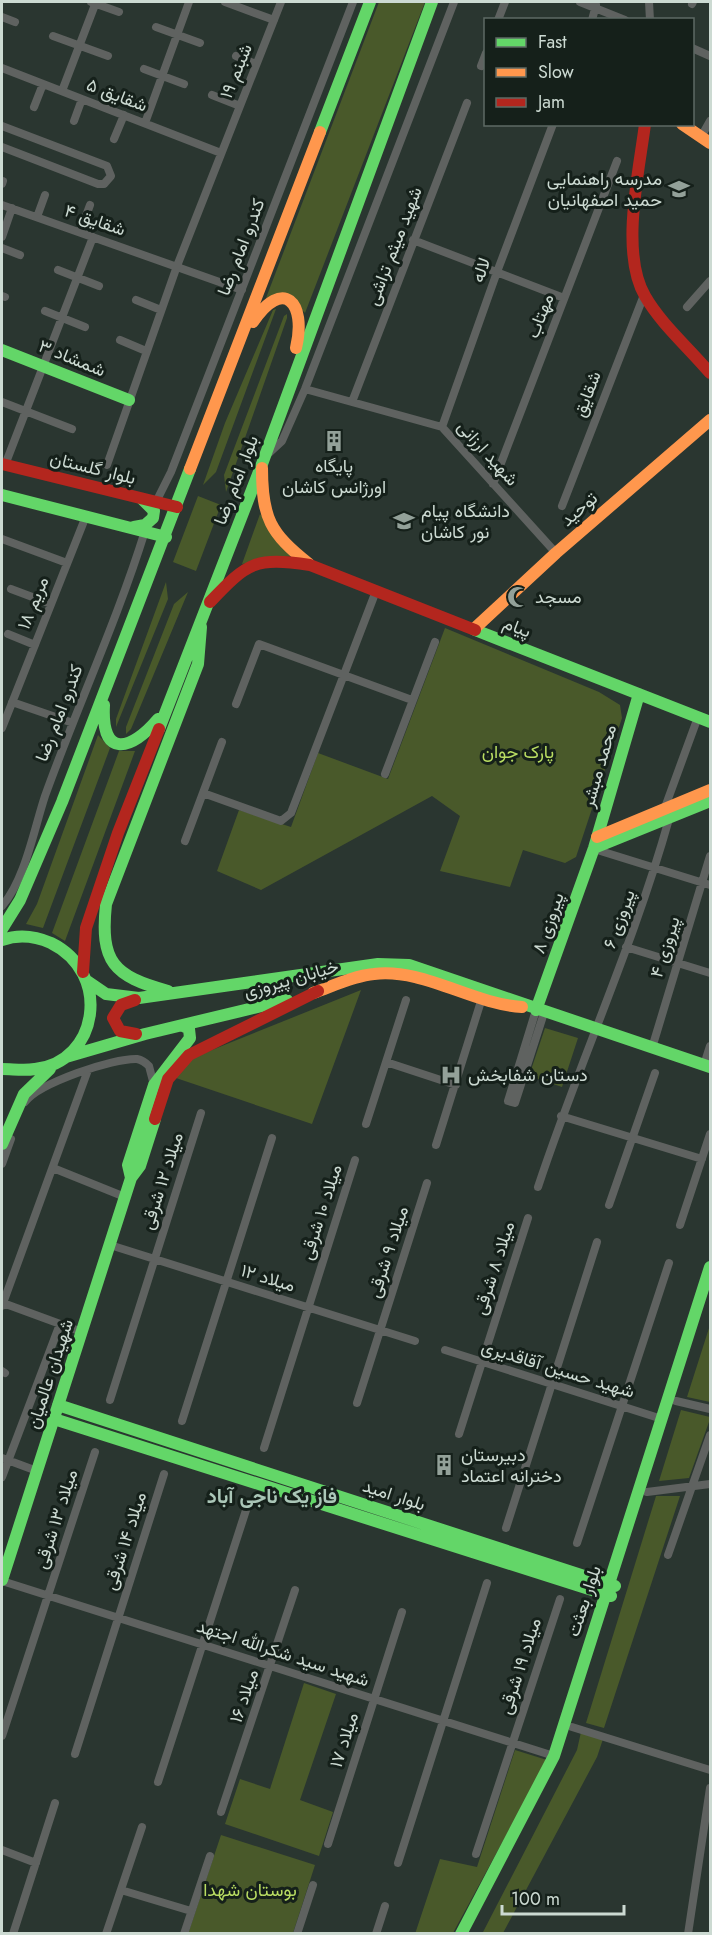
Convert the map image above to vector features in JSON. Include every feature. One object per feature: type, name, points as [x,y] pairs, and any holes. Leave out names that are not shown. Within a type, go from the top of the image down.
[{"type":"main road","points":[[2,929],[20,900],[62,802],[166,537],[370,2]]},
{"type":"main road","name":"بلوار امام رضا","points":[[61,1060],[81,1041],[90,1016],[92,1003],[85,977],[86,927],[118,833],[263,460],[430,6]]},
{"type":"main road","points":[[645,126],[633,249],[634,262],[644,295],[711,373]]},
{"type":"main road","points":[[685,126],[706,140]]},
{"type":"main road","points":[[234,356],[258,313],[267,303],[276,299],[285,300],[297,310],[299,333],[279,414]]},
{"type":"main road","name":"شمشاد ۳","points":[[2,350],[129,400]]},
{"type":"main road","name":"توحید","points":[[474,629],[556,554],[711,420]]},
{"type":"main road","points":[[263,460],[261,500],[266,519],[284,544],[310,565]]},
{"type":"main road","name":"بلوار گلستان","points":[[4,464],[177,507]]},
{"type":"main road","points":[[2,495],[166,537]]},
{"type":"main road","points":[[133,527],[145,525],[153,518],[154,512],[141,498]]},
{"type":"main road","points":[[175,993],[139,984],[124,976],[108,958],[102,932],[106,904],[198,664],[205,611],[236,573],[256,562],[279,560],[310,565]]},
{"type":"main road","name":"پیام","points":[[310,565],[711,722]]},
{"type":"main road","points":[[104,694],[104,728],[111,739],[120,744],[136,741],[165,712]]},
{"type":"main road","name":"محمد مبشر","points":[[595,843],[639,694]]},
{"type":"main road","points":[[595,843],[692,803],[711,790]]},
{"type":"main road","points":[[692,803],[711,801]]},
{"type":"main road","points":[[118,833],[121,864]]},
{"type":"main road","name":"پیروزی ۸","points":[[535,1010],[595,843]]},
{"type":"main road","points":[[2,940],[20,936],[47,940],[70,954],[85,977]]},
{"type":"main road","name":"خیابان پیروزی","points":[[85,977],[106,994],[139,998],[393,963],[409,965],[486,990],[535,1010],[709,1066]]},
{"type":"main road","name":"خیابان پیروزی","points":[[2,1069],[22,1072],[43,1070],[61,1060],[145,1034],[318,991],[367,974],[383,973],[426,981],[512,1007],[535,1010]]},
{"type":"main road","points":[[131,1178],[140,1166],[168,1080],[178,1065],[189,1055],[318,991]]},
{"type":"main road","points":[[139,998],[117,1009],[113,1023],[122,1032],[145,1034]]},
{"type":"main road","points":[[131,1178],[128,1165],[154,1085],[188,1043],[190,1032],[183,1026]]},
{"type":"main road","points":[[2,1144],[24,1095],[61,1060]]},
{"type":"main road","name":"شهیدان عالمیان","points":[[2,1581],[131,1178]]},
{"type":"main road","name":"بلوار بعثت","points":[[470,1934],[561,1759],[662,1419],[711,1267]]},
{"type":"main road","name":"بلوار بعثت","points":[[461,1934],[554,1756],[610,1590],[647,1492],[711,1294]]},
{"type":"main road","name":"بلوار امید","points":[[58,1406],[355,1508]]},
{"type":"main road","name":"بلوار امید","points":[[54,1419],[355,1508],[610,1590]]},
{"type":"street","points":[[62,91],[94,2],[118,12]]},
{"type":"street","points":[[145,123],[189,2]]},
{"type":"street","points":[[225,2],[274,20]]},
{"type":"street","name":"شبنم ۱۹","points":[[107,465],[177,266],[281,2]]},
{"type":"street","name":"کندرو امام رضا","points":[[156,502],[191,420],[353,2]]},
{"type":"street","points":[[263,460],[282,441],[306,389],[454,2]]},
{"type":"street","points":[[499,18],[505,2]]},
{"type":"street","points":[[580,2],[596,5],[621,18]]},
{"type":"street","points":[[650,2],[650,18]]},
{"type":"street","points":[[430,6],[447,16]]},
{"type":"street","points":[[2,16],[15,22]]},
{"type":"street","points":[[156,27],[200,42]]},
{"type":"street","points":[[53,36],[108,56]]},
{"type":"street","points":[[694,48],[711,56]]},
{"type":"street","points":[[236,56],[256,64]]},
{"type":"street","points":[[481,66],[484,58]]},
{"type":"street","name":"شقایق ۵","points":[[2,68],[221,153]]},
{"type":"street","points":[[144,69],[184,84]]},
{"type":"street","points":[[34,106],[43,84]]},
{"type":"street","points":[[212,95],[240,106]]},
{"type":"street","points":[[74,121],[82,99]]},
{"type":"street","name":"شهید میثم تراشی","points":[[352,402],[467,103]]},
{"type":"street","points":[[114,139],[124,115]]},
{"type":"street","points":[[706,140],[711,121]]},
{"type":"street","points":[[2,126],[107,166],[111,176],[105,184],[98,184],[2,147]]},
{"type":"street","name":"لاله","points":[[442,427],[552,126]]},
{"type":"street","name":"مهتاب","points":[[493,484],[617,161]]},
{"type":"street","points":[[37,217],[45,195]]},
{"type":"street","name":"شقایق ۴","points":[[2,204],[242,290]]},
{"type":"street","points":[[80,232],[90,205]]},
{"type":"street","points":[[2,237],[12,208]]},
{"type":"street","points":[[4,464],[45,365],[93,237]]},
{"type":"street","points":[[413,240],[564,298]]},
{"type":"street","points":[[2,248],[20,255]]},
{"type":"street","points":[[58,270],[99,286]]},
{"type":"street","points":[[687,307],[711,281]]},
{"type":"street","name":"شقایق","points":[[562,506],[644,295]]},
{"type":"street","points":[[136,300],[161,310]]},
{"type":"street","points":[[45,311],[85,327]]},
{"type":"street","points":[[120,340],[146,351]]},
{"type":"street","name":"شهید ارزانی","points":[[306,389],[442,427],[556,554]]},
{"type":"street","points":[[2,402],[72,429]]},
{"type":"street","points":[[191,420],[208,425]]},
{"type":"street","name":"مریم ۱۸","points":[[2,728],[86,516]]},
{"type":"street","name":"کندرو امام رضا","points":[[2,906],[13,889],[45,797],[146,531]]},
{"type":"street","points":[[2,539],[67,563]]},
{"type":"street","points":[[11,589],[51,604]]},
{"type":"street","points":[[203,793],[281,821],[291,813],[376,591]]},
{"type":"street","points":[[117,610],[135,616]]},
{"type":"street","points":[[8,634],[35,645]]},
{"type":"street","points":[[385,774],[435,642]]},
{"type":"street","points":[[236,704],[259,644],[412,700]]},
{"type":"street","points":[[12,702],[73,723]]},
{"type":"street","name":"پیروزی ۶","points":[[538,1187],[561,1116],[596,1030],[656,867],[666,814],[698,717]]},
{"type":"street","points":[[185,841],[222,742]]},
{"type":"street","points":[[45,797],[62,802]]},
{"type":"street","points":[[595,843],[706,884]]},
{"type":"street","name":"پیروزی ۴","points":[[652,1048],[678,963],[706,884],[711,855]]},
{"type":"street","points":[[626,947],[711,973]]},
{"type":"street","points":[[436,1145],[482,998]]},
{"type":"street","points":[[366,1124],[406,1000]]},
{"type":"street","points":[[511,1102],[535,1010]]},
{"type":"street","points":[[709,1066],[711,1046]]},
{"type":"street","points":[[2,1164],[28,1099],[47,1087],[88,1070],[121,1061],[141,1060],[152,1070],[154,1085]]},
{"type":"street","points":[[386,1062],[456,1085]]},
{"type":"street","points":[[82,1332],[2,1304],[88,1070]]},
{"type":"street","points":[[609,1205],[655,1073]]},
{"type":"street","name":"میلاد ۱۲ شرقی","points":[[110,1400],[201,1113]]},
{"type":"street","points":[[561,1116],[702,1159]]},
{"type":"street","points":[[680,1226],[711,1134]]},
{"type":"street","points":[[182,1421],[272,1138]]},
{"type":"street","name":"میلاد ۱۰ شرقی","points":[[264,1448],[355,1161]]},
{"type":"street","points":[[53,1168],[125,1197]]},
{"type":"street","name":"میلاد ۹ شرقی","points":[[357,1403],[427,1183]]},
{"type":"street","name":"میلاد ۸ شرقی","points":[[459,1434],[528,1218]]},
{"type":"street","points":[[506,1527],[597,1242]]},
{"type":"street","name":"میلاد ۱۲","points":[[110,1245],[416,1341]]},
{"type":"street","points":[[577,1543],[669,1263]]},
{"type":"street","points":[[2,1476],[5,1459],[60,1324]]},
{"type":"street","name":"شهید حسین آقاقدیری","points":[[445,1350],[662,1419]]},
{"type":"street","points":[[676,1401],[711,1409]]},
{"type":"street","points":[[668,1555],[711,1434]]},
{"type":"street","name":"میلاد ۱۳ شرقی","points":[[2,1736],[95,1452]]},
{"type":"street","points":[[5,1459],[37,1471]]},
{"type":"street","name":"میلاد ۱۴ شرقی","points":[[75,1754],[164,1474]]},
{"type":"street","points":[[647,1492],[711,1484]]},
{"type":"street","points":[[158,1782],[248,1504]]},
{"type":"street","name":"شهید سید شکرالله اجتهد","points":[[2,1581],[554,1756]]},
{"type":"street","points":[[398,1863],[487,1583]]},
{"type":"street","name":"میلاد ۱۶","points":[[221,1812],[295,1590]]},
{"type":"street","name":"میلاد ۱۹ شرقی","points":[[476,1854],[560,1599]]},
{"type":"street","name":"میلاد ۱۷","points":[[328,1844],[402,1612]]},
{"type":"street","points":[[572,1727],[711,1770]]},
{"type":"street","points":[[688,1934],[711,1788]]},
{"type":"street","points":[[13,1934],[55,1803]]},
{"type":"street","points":[[106,1934],[142,1827]]},
{"type":"street","points":[[2,1850],[36,1863]]},
{"type":"street","points":[[184,1934],[210,1856]]},
{"type":"street","points":[[297,1934],[313,1885]]},
{"type":"street","points":[[121,1890],[191,1911]]},
{"type":"street","points":[[376,1934],[385,1906]]},
{"type":"green space","points":[[379,2],[425,2],[305,313],[288,298],[272,296],[266,298]]},
{"type":"green space","points":[[276,309],[216,472],[203,485],[225,423],[273,310]]},
{"type":"green space","points":[[287,314],[226,492],[224,475],[284,316]]},
{"type":"green space","points":[[198,496],[221,505],[196,571],[173,562]]},
{"type":"green space","points":[[260,514],[293,556],[242,564]]},
{"type":"green space","points":[[166,582],[168,599],[116,727],[116,719]]},
{"type":"green space","points":[[188,592],[131,729],[126,734],[126,727],[174,604]]},
{"type":"green space","name":"پارک جوان","points":[[445,628],[599,692],[620,705],[622,718],[576,857],[565,863],[523,850],[510,887],[440,871],[460,816],[432,796],[261,890],[217,871],[239,810],[291,827],[318,753],[388,779]]},
{"type":"green space","points":[[98,735],[110,748],[43,928],[26,924],[37,904]]},
{"type":"green space","points":[[119,751],[135,751],[65,941],[52,933]]},
{"type":"green space","points":[[361,990],[312,1124],[176,1078],[187,1060]]},
{"type":"green space","points":[[545,1028],[578,1038],[562,1087],[529,1076]]},
{"type":"green space","points":[[710,1325],[710,1402],[687,1397]]},
{"type":"green space","points":[[681,1410],[710,1417],[710,1419],[689,1478],[659,1481]]},
{"type":"green space","points":[[656,1496],[680,1496],[604,1728],[586,1723]]},
{"type":"green space","points":[[304,1683],[336,1694],[300,1800],[333,1812],[319,1856],[225,1824],[240,1779],[270,1789]]},
{"type":"green space","points":[[581,1732],[603,1739],[597,1757],[503,1933],[482,1934],[577,1750]]},
{"type":"green space","points":[[515,1750],[547,1760],[453,1933],[415,1934],[440,1859],[477,1867]]},
{"type":"green space","name":"بوستان شهدا","points":[[221,1835],[315,1865],[293,1933],[188,1934]]},
{"type":"traffic: fast","points":[[320,132],[370,2]]},
{"type":"traffic: fast","points":[[159,729],[262,464],[432,2]]},
{"type":"traffic: fast","points":[[2,350],[129,400]]},
{"type":"traffic: fast","points":[[2,929],[20,900],[62,802],[190,469]]},
{"type":"traffic: fast","points":[[2,495],[166,537]]},
{"type":"traffic: fast","points":[[134,527],[145,525],[153,518],[154,511],[142,499]]},
{"type":"traffic: fast","points":[[168,991],[134,979],[114,964],[105,940],[106,904],[198,664],[201,627]]},
{"type":"traffic: fast","points":[[475,630],[710,722]]},
{"type":"traffic: fast","points":[[536,1010],[594,848],[639,694]]},
{"type":"traffic: fast","points":[[104,705],[107,734],[113,742],[120,744],[138,738],[158,719]]},
{"type":"traffic: fast","points":[[594,848],[710,801]]},
{"type":"traffic: fast","points":[[2,940],[21,936],[51,943],[70,957],[83,974],[90,994],[90,1015],[84,1034],[73,1051],[57,1063],[35,1069],[2,1069]]},
{"type":"traffic: fast","points":[[87,981],[106,994],[139,998],[378,964],[409,965],[710,1067]]},
{"type":"traffic: fast","points":[[66,1057],[145,1034],[287,1000]]},
{"type":"traffic: fast","points":[[131,1178],[128,1165],[154,1085],[190,1038],[189,1029],[183,1026]]},
{"type":"traffic: fast","points":[[2,1144],[24,1094],[50,1069]]},
{"type":"traffic: fast","points":[[2,1580],[131,1178],[140,1166],[155,1119]]},
{"type":"traffic: fast","points":[[461,1934],[554,1756],[710,1267]]},
{"type":"traffic: fast","points":[[58,1405],[615,1586]]},
{"type":"traffic: fast","points":[[54,1419],[611,1596]]},
{"type":"traffic: slow","points":[[685,126],[710,143]]},
{"type":"traffic: slow","points":[[190,469],[320,132]]},
{"type":"traffic: slow","points":[[253,322],[264,308],[274,301],[283,298],[290,301],[298,318],[299,332],[296,348]]},
{"type":"traffic: slow","points":[[474,629],[556,553],[710,420]]},
{"type":"traffic: slow","points":[[262,468],[264,500],[271,523],[285,543],[309,564]]},
{"type":"traffic: slow","points":[[597,837],[710,790]]},
{"type":"traffic: slow","points":[[313,993],[358,977],[393,974],[411,976],[485,1000],[522,1007]]},
{"type":"traffic: jam","points":[[645,126],[633,212],[632,235],[638,278],[645,296],[659,316],[710,373]]},
{"type":"traffic: jam","points":[[2,464],[177,507]]},
{"type":"traffic: jam","points":[[210,602],[234,578],[254,565],[277,562],[310,565],[475,630]]},
{"type":"traffic: jam","points":[[83,972],[86,928],[118,833],[159,729]]},
{"type":"traffic: jam","points":[[155,1119],[168,1079],[189,1055],[318,991]]},
{"type":"traffic: jam","points":[[135,1000],[121,1005],[113,1018],[120,1031],[136,1034]]},
{"type":"place","name":"مدرسه راهنمایی حمید اصفهانیان","points":[[679,189]]},
{"type":"place","name":"پایگاه اورژانس کاشان","points":[[334,441]]},
{"type":"place","name":"دانشگاه پیام نور کاشان","points":[[404,521]]},
{"type":"place","name":"مسجد","points":[[518,597]]},
{"type":"place","name":"دستان شفابخش","points":[[451,1075]]},
{"type":"place","name":"دبیرستان دخترانه اعتماد","points":[[444,1465]]},
{"type":"district","name":"فاز یک ناجی آباد","points":[[272,1496]]}]
